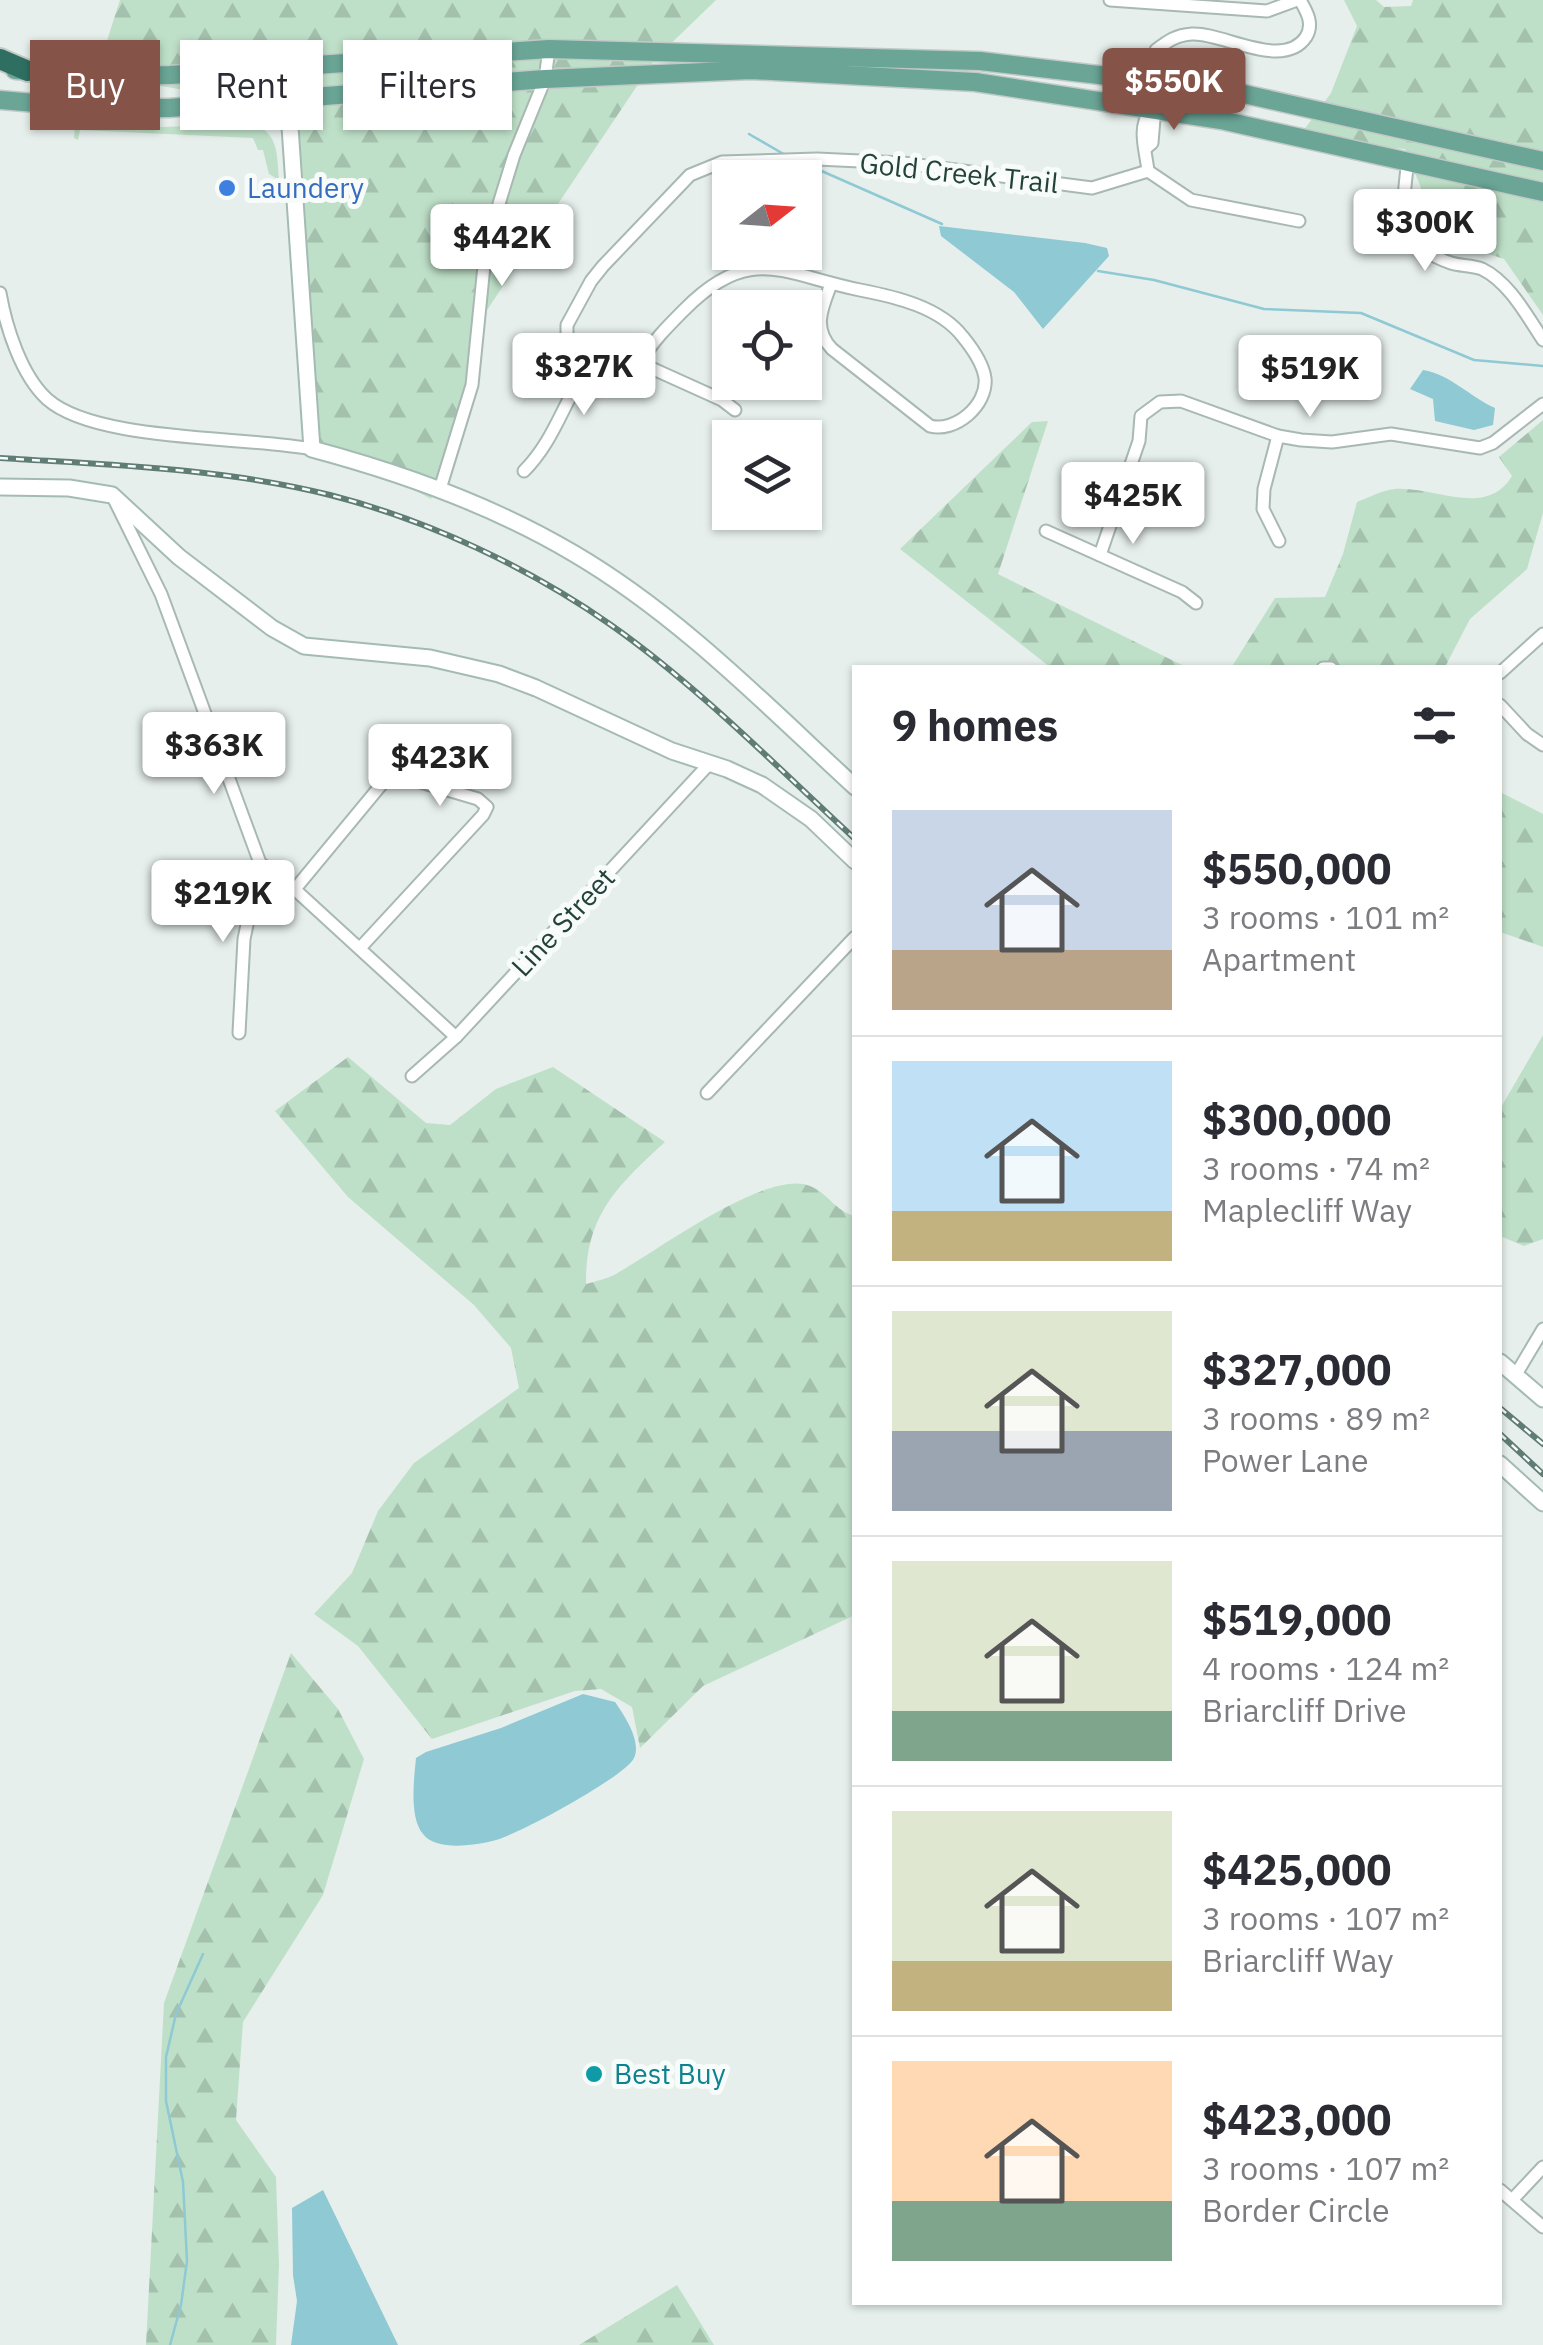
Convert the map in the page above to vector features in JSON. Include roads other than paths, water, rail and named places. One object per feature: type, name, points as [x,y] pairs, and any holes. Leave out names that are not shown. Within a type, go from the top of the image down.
[{"type":"highway","points":[[0,59],[28,71]]},
{"type":"main road","points":[[323,65],[549,48],[980,61],[1226,90],[1543,160]]},
{"type":"main road","points":[[0,69],[180,74]]},
{"type":"main road","points":[[323,96],[545,79],[760,70],[975,82],[1221,120],[1543,192]]},
{"type":"main road","points":[[0,100],[93,108],[180,107]]},
{"type":"street","points":[[1110,0],[1267,10],[1299,0],[1309,16],[1310,29],[1304,42],[1288,49],[1268,52],[1196,33],[1173,36],[1156,50],[1151,110],[1145,118],[1142,142],[1148,171],[1191,200],[1298,220]]},
{"type":"street","points":[[440,489],[472,385],[486,246],[514,155],[545,79],[549,48]]},
{"type":"street","points":[[288,130],[312,448]]},
{"type":"street","name":"Gold Creek Trail","points":[[589,366],[567,342],[568,326],[591,281],[630,234],[690,176],[722,162],[817,159],[903,164],[1092,188],[1148,171]]},
{"type":"street","points":[[1408,160],[1402,208],[1410,236],[1428,253],[1452,263],[1481,268],[1503,285],[1543,340]]},
{"type":"street","points":[[640,363],[650,344],[710,284],[759,268],[785,270],[910,303],[956,329],[973,351],[984,377],[982,394],[960,422],[944,428],[930,426],[825,342],[819,323],[831,284]]},
{"type":"street","points":[[0,293],[4,315],[26,369],[46,398],[76,416],[118,429],[312,448],[381,467],[498,515],[573,553],[690,637],[852,784]]},
{"type":"street","points":[[524,471],[556,430],[589,366],[618,369],[640,363],[722,400],[735,410]]},
{"type":"street","points":[[1100,555],[1140,441],[1142,416],[1160,402],[1181,400],[1278,436],[1332,442],[1391,434],[1480,448],[1493,443],[1543,404]]},
{"type":"street","points":[[1278,436],[1264,489],[1264,509],[1279,540]]},
{"type":"street","points":[[0,487],[70,488],[112,494],[180,557],[272,628],[304,646],[430,658],[499,674],[672,751],[762,785],[810,820],[852,858]]},
{"type":"street","points":[[112,494],[161,594],[260,863],[244,939],[239,1034]]},
{"type":"street","points":[[1046,531],[1182,592],[1196,602]]},
{"type":"street","points":[[1502,671],[1543,634]]},
{"type":"street","points":[[1502,708],[1543,745]]},
{"type":"street","name":"Line Street","points":[[412,1076],[456,1038],[710,763]]},
{"type":"street","points":[[295,889],[386,779],[396,776],[478,798],[487,806],[483,815],[360,947]]},
{"type":"street","points":[[260,863],[360,947],[456,1038]]},
{"type":"street","points":[[707,1093],[852,939]]},
{"type":"street","points":[[1515,1376],[1543,1329]]},
{"type":"street","points":[[1502,1364],[1543,1400]]},
{"type":"street","points":[[1502,1466],[1543,1503]]},
{"type":"street","points":[[1512,2200],[1543,2166]]},
{"type":"street","points":[[1502,2192],[1543,2227]]},
{"type":"water","points":[[939,226],[1085,243],[1107,248],[1109,256],[1043,329],[1014,292],[941,236]]},
{"type":"water","points":[[1423,370],[1442,376],[1495,408],[1493,425],[1474,430],[1435,421],[1433,399],[1410,389]]},
{"type":"water","points":[[583,1694],[615,1702],[623,1714],[636,1744],[634,1758],[627,1766],[571,1804],[496,1840],[447,1845],[423,1834],[414,1808],[416,1758]]},
{"type":"water","points":[[323,2190],[398,2345],[291,2345],[297,2301],[292,2208]]},
{"type":"waterway","points":[[749,134],[787,156]]},
{"type":"waterway","points":[[822,171],[942,224]]},
{"type":"waterway","points":[[1098,271],[1154,280],[1264,309],[1361,313],[1474,360],[1543,366]]},
{"type":"waterway","points":[[170,2345],[187,2261],[183,2182],[166,2101],[166,2057],[176,2014],[203,1954]]},
{"type":"railway","points":[[0,458],[166,469],[248,479],[367,505],[440,532],[546,584],[644,649],[852,836]]},
{"type":"railway","points":[[1502,1410],[1543,1444]]},
{"type":"railway","points":[[1502,1436],[1543,1474]]},
{"type":"place","name":"Laundery","points":[[227,188]]},
{"type":"place","name":"Best Buy","points":[[594,2074]]}]
